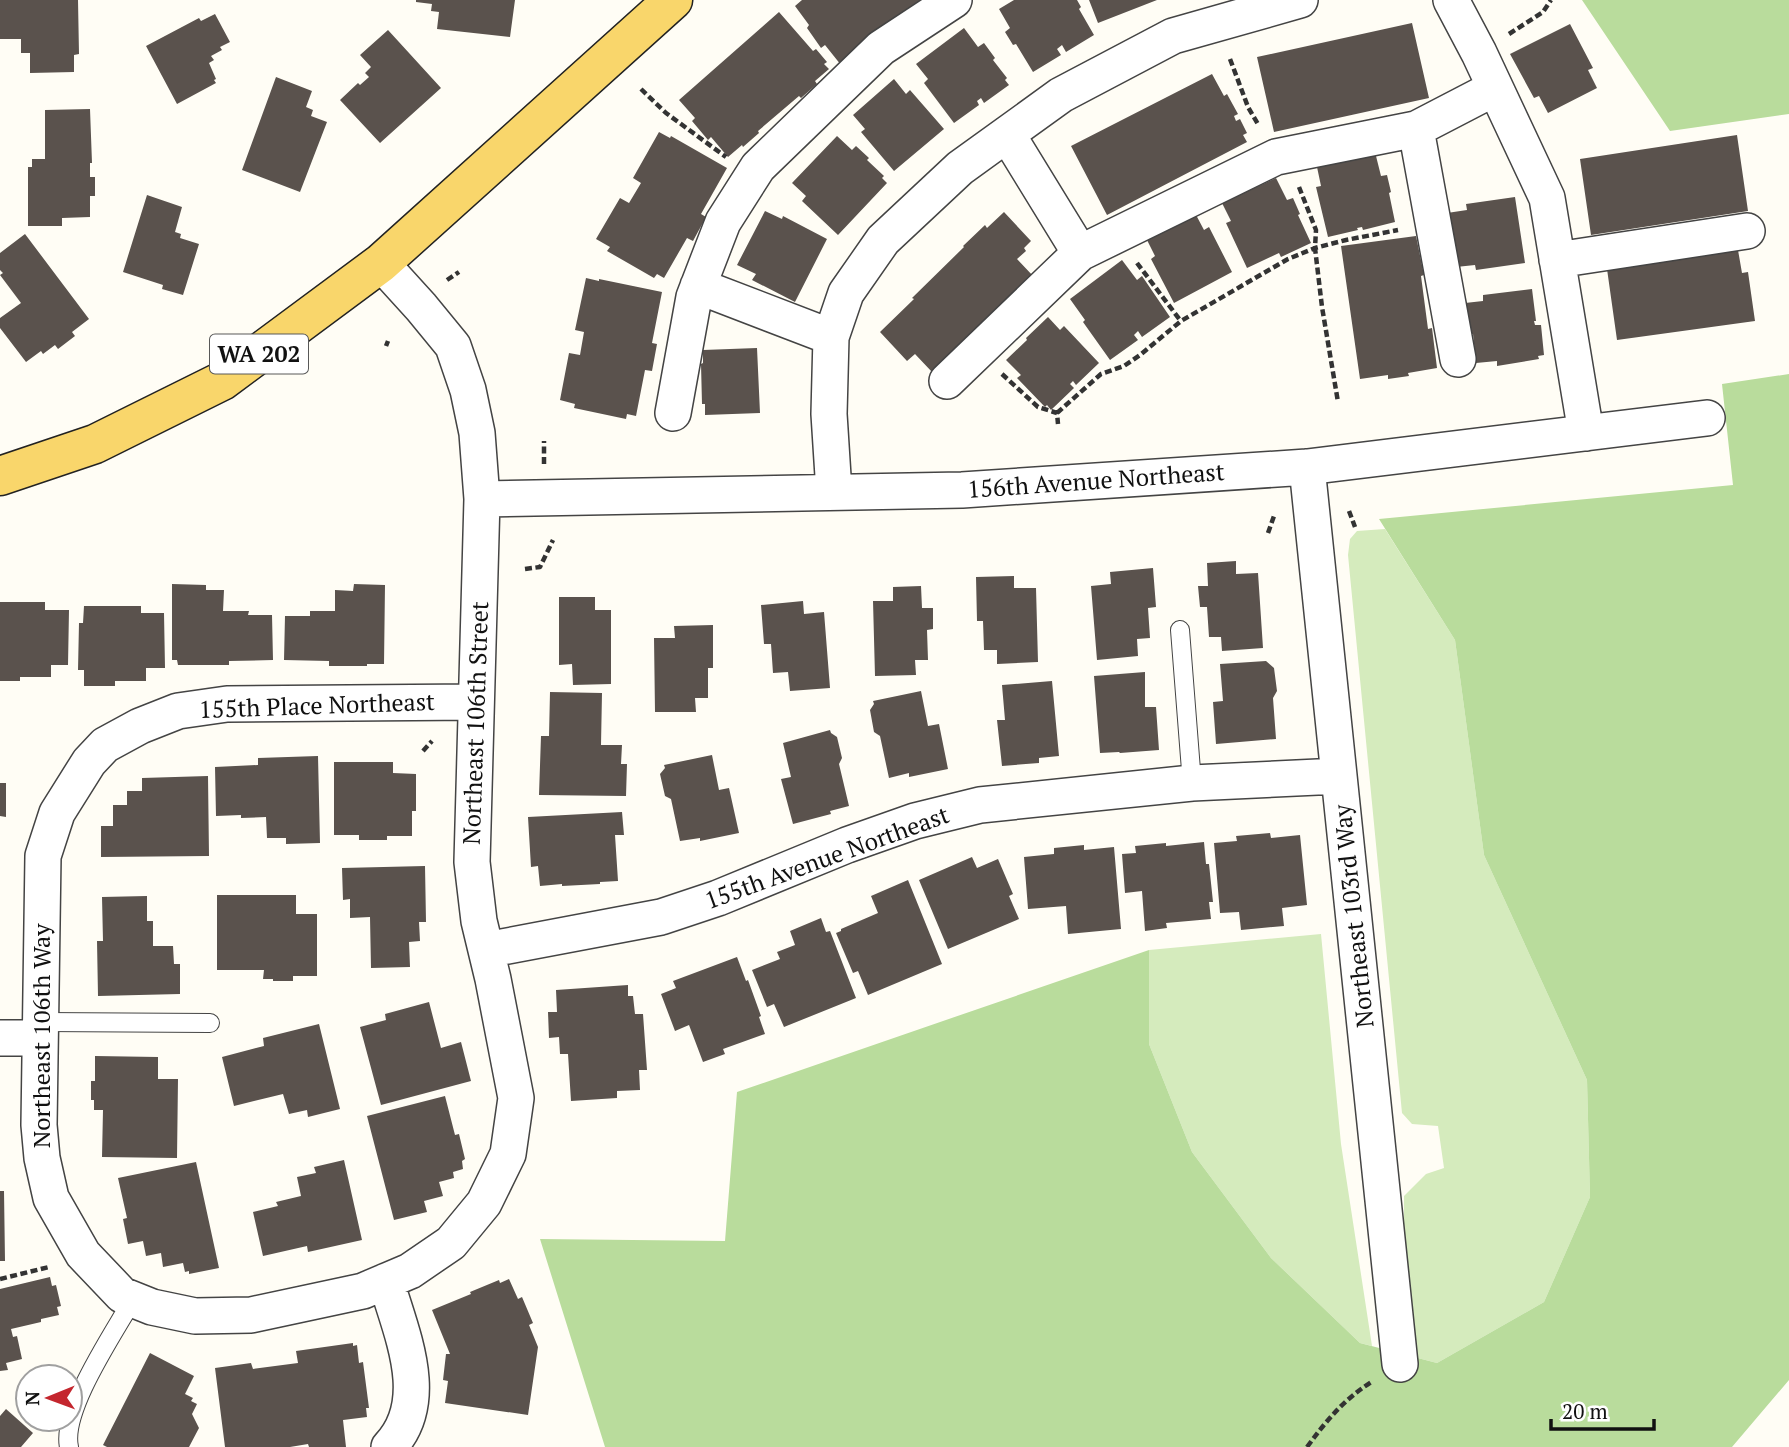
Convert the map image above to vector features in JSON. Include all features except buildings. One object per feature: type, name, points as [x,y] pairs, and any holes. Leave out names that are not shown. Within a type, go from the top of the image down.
[{"type":"main road","name":"WA 202","points":[[0,476],[94,443],[222,381],[381,263],[673,0]]},
{"type":"street","points":[[673,413],[694,297],[723,222],[758,167],[881,48],[954,0]]},
{"type":"street","points":[[834,492],[829,414],[831,337],[846,293],[883,240],[960,168],[1061,95],[1173,37],[1300,0]]},
{"type":"street","points":[[1451,0],[1547,198],[1586,433]]},
{"type":"street","points":[[947,381],[1080,253],[1276,158],[1416,128],[1495,88]]},
{"type":"street","points":[[1416,128],[1458,359]]},
{"type":"street","points":[[1007,134],[1080,253]]},
{"type":"street","points":[[1557,260],[1747,232]]},
{"type":"street","name":"Northeast 106th Street","points":[[127,1297],[152,1307],[195,1317],[251,1315],[363,1290],[410,1271],[452,1243],[484,1203],[508,1154],[516,1098],[479,920],[472,862],[482,499],[477,433],[468,390],[453,346],[381,263]]},
{"type":"street","points":[[698,286],[831,337]]},
{"type":"street","name":"156th Avenue Northeast","points":[[482,499],[962,490],[1307,467],[1707,418]]},
{"type":"street","name":"Northeast 103rd Way","points":[[1307,467],[1400,1364]]},
{"type":"street","name":"155th Place Northeast","points":[[89,762],[105,746],[141,726],[178,711],[227,704],[476,702]]},
{"type":"street","name":"Northeast 106th Way","points":[[89,762],[57,813],[43,856],[39,1125],[42,1158],[51,1198],[83,1254],[127,1297]]},
{"type":"street","name":"155th Avenue Northeast","points":[[486,950],[660,917],[719,898],[847,845],[915,821],[975,806],[1192,783],[1339,776]]},
{"type":"street","points":[[0,1038],[40,1030]]},
{"type":"street","points":[[386,1281],[410,1366],[412,1393],[407,1420],[389,1447]]},
{"type":"lane","points":[[1180,630],[1192,783]]},
{"type":"lane","points":[[40,1030],[210,1023]]},
{"type":"lane","points":[[69,1447],[67,1438],[77,1397],[127,1297]]},
{"type":"path","points":[[1503,38],[1543,12],[1551,0]]},
{"type":"path","points":[[1230,59],[1248,107],[1261,128]]},
{"type":"path","points":[[641,89],[666,113],[730,160]]},
{"type":"path","points":[[1297,181],[1316,230],[1315,248],[1322,307],[1338,402]]},
{"type":"path","points":[[1057,414],[1101,374],[1124,366],[1181,320],[1287,259],[1315,248],[1399,230]]},
{"type":"path","points":[[1134,259],[1181,320]]},
{"type":"path","points":[[447,279],[459,272]]},
{"type":"path","points":[[1001,372],[1038,407],[1057,414]]},
{"type":"path","points":[[1057,414],[1058,424]]},
{"type":"path","points":[[544,441],[544,468]]},
{"type":"path","points":[[1349,510],[1355,527]]},
{"type":"path","points":[[1268,533],[1274,516]]},
{"type":"path","points":[[525,569],[540,568],[553,540]]},
{"type":"path","points":[[423,751],[432,741]]},
{"type":"path","points":[[0,1279],[57,1265]]},
{"type":"path","points":[[1307,1447],[1334,1412],[1356,1391],[1400,1364]]},
{"type":"green space","points":[[1582,0],[1789,0],[1789,114],[1670,131]]},
{"type":"green space","points":[[1789,374],[1789,1380],[1732,1447],[605,1447],[540,1239],[725,1241],[737,1092],[1149,950],[1149,1044],[1192,1152],[1271,1258],[1360,1343],[1437,1363],[1544,1302],[1590,1197],[1587,1080],[1484,855],[1455,640],[1379,519],[1733,485],[1722,384]]},
{"type":"green space","points":[[1385,529],[1455,640],[1484,855],[1587,1080],[1590,1197],[1544,1302],[1437,1363],[1414,1357],[1404,1196],[1426,1174],[1444,1168],[1438,1126],[1412,1124],[1402,1113],[1348,555],[1350,539],[1357,531]]},
{"type":"green space","points":[[1321,934],[1341,1144],[1372,1346],[1360,1343],[1271,1258],[1192,1152],[1149,1044],[1149,950]]}]
